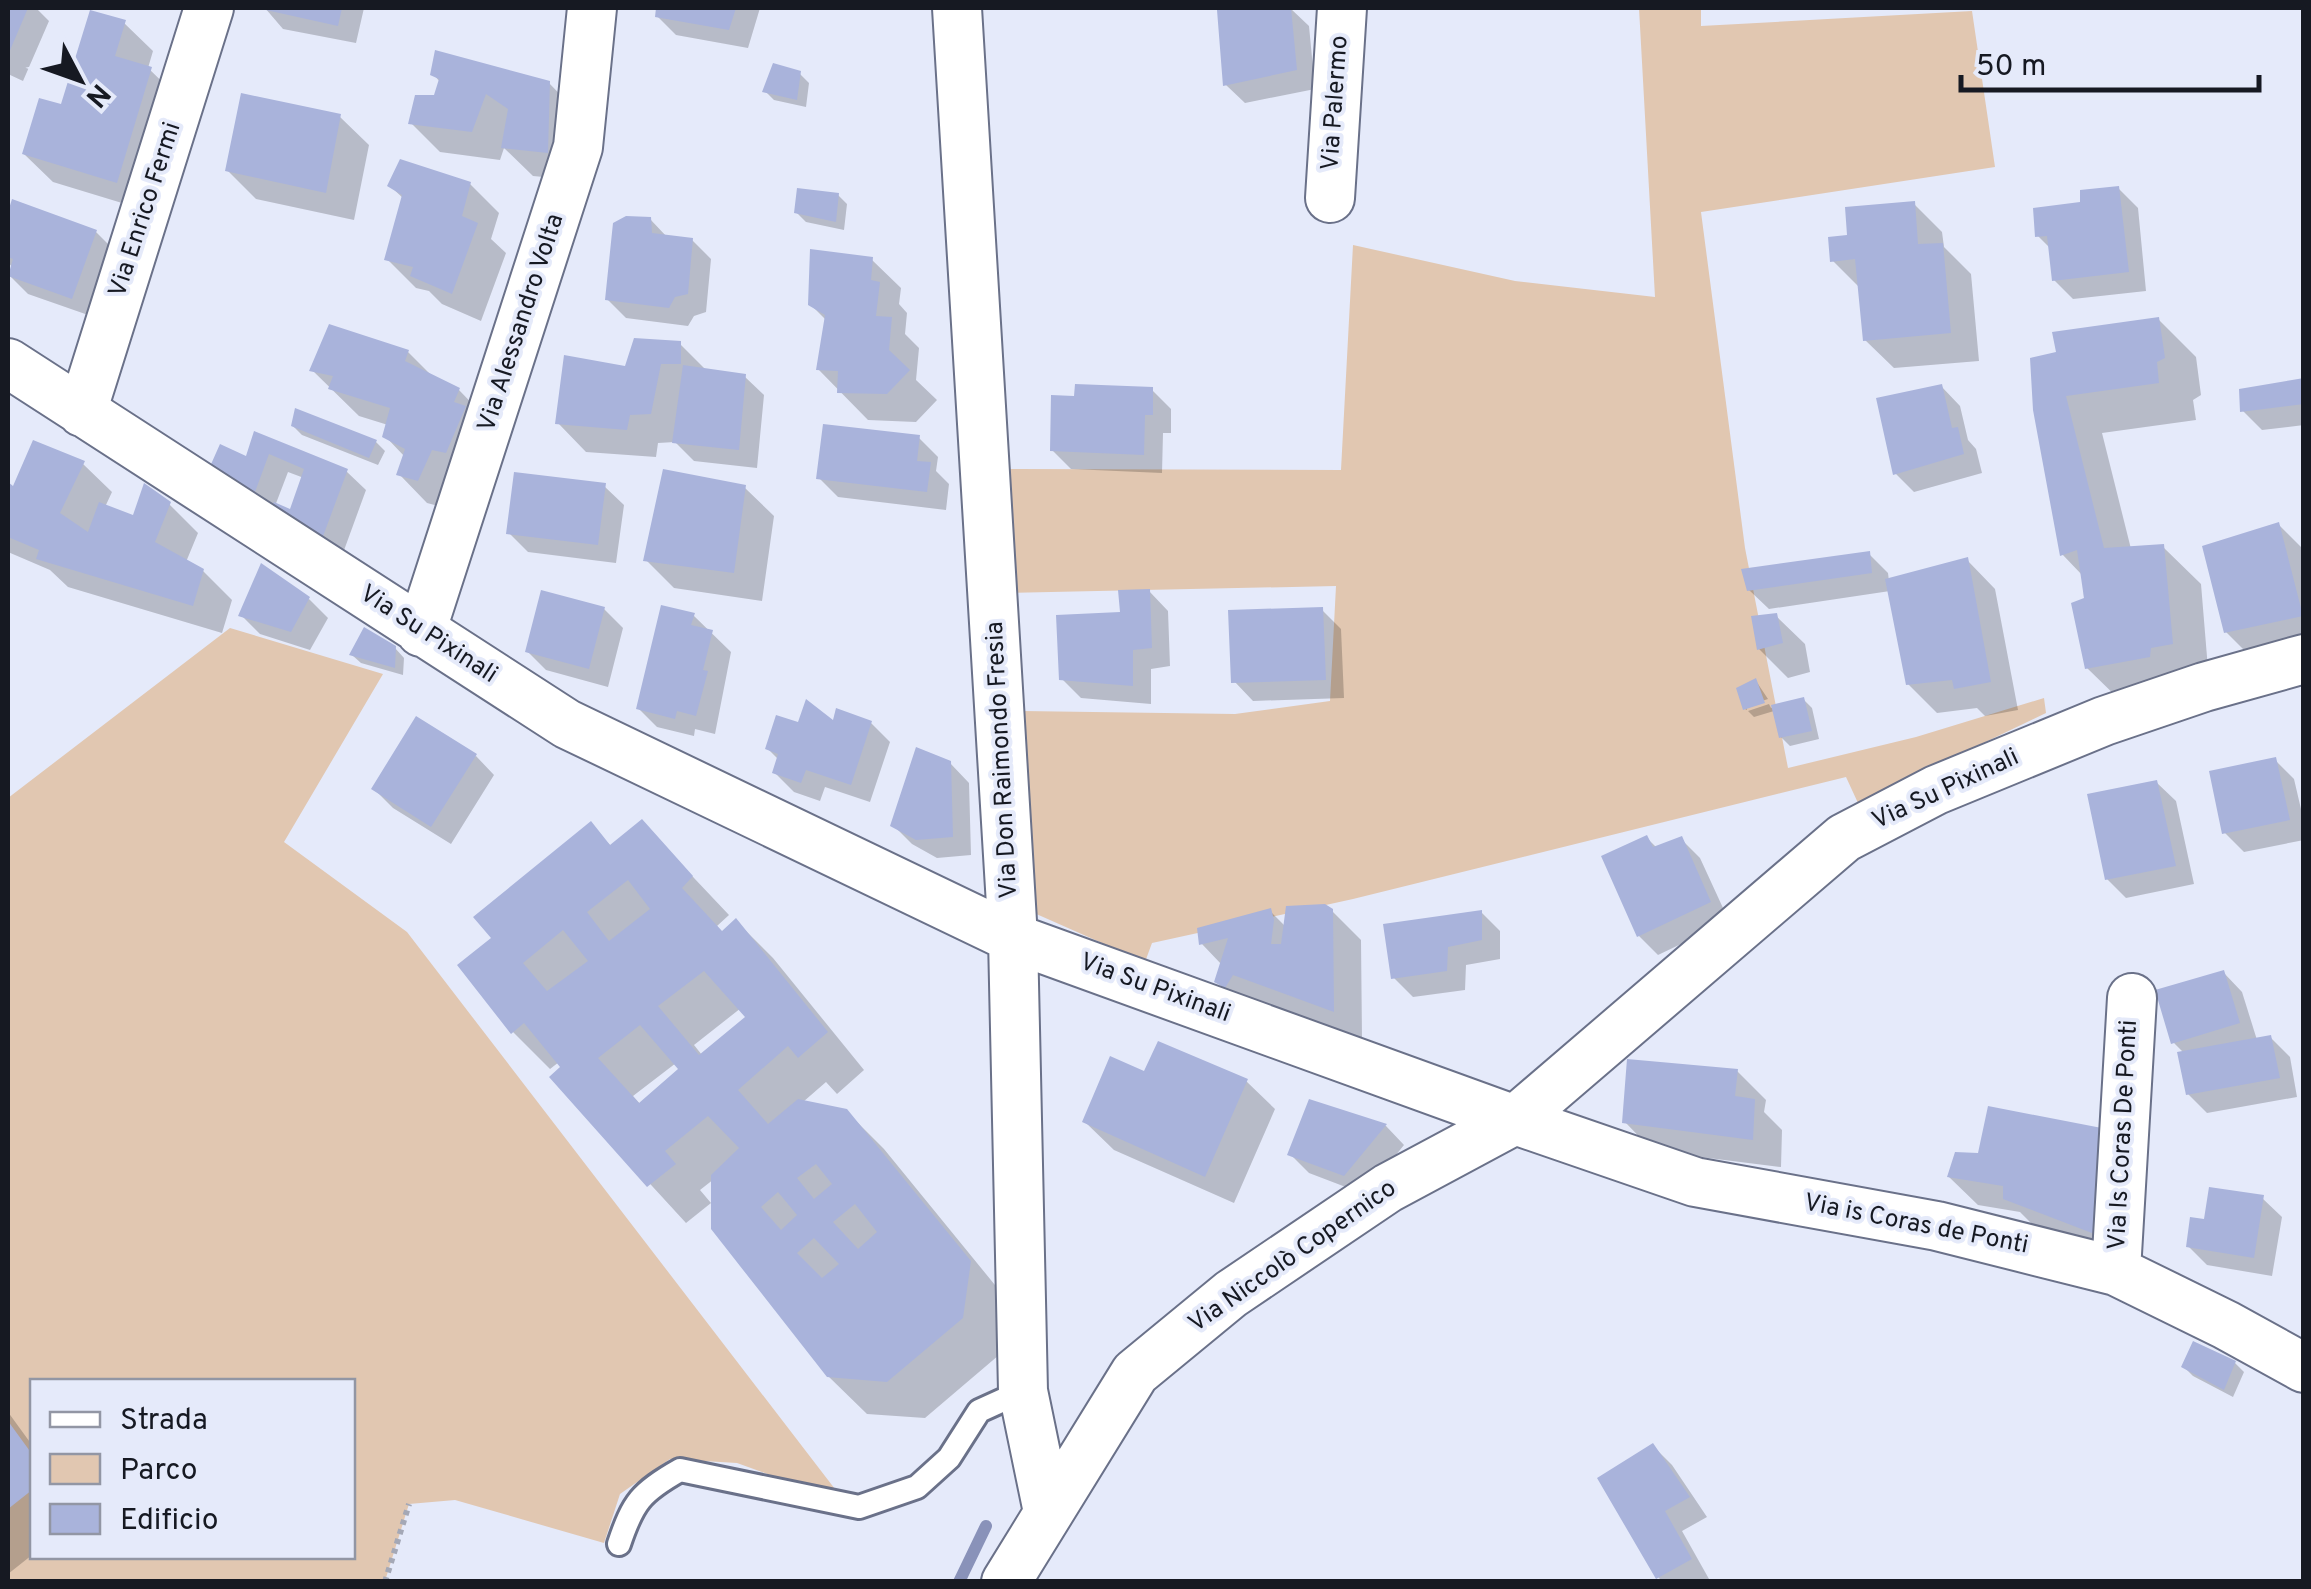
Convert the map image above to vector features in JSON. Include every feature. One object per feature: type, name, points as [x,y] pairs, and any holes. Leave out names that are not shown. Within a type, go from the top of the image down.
[{"type":"street","name":"Via Enrico Fermi","points":[[82,412],[209,8]]},
{"type":"street","name":"Via Alessandro Volta","points":[[421,632],[578,147],[592,8]]},
{"type":"street","name":"Via Don Raimondo Fresia","points":[[957,8],[1014,938],[1023,1391],[1048,1512]]},
{"type":"street","name":"Via Palermo","points":[[1330,198],[1342,8]]},
{"type":"street","name":"Via Su Pixinali","points":[[8,363],[567,724],[1014,938],[1514,1120],[1844,838],[1936,790],[2104,721],[2204,687],[2304,660]]},
{"type":"street","name":"Via Is Coras De Ponti","points":[[2116,1271],[2132,998]]},
{"type":"street","name":"Via is Coras de Ponti","points":[[1514,1120],[1696,1182],[1938,1226],[2116,1271],[2304,1368]]},
{"type":"street","name":"Via Niccolò Copernico","points":[[1006,1582],[1135,1372],[1231,1294],[1388,1188],[1514,1120]]},
{"type":"lane","points":[[619,1544],[630,1512],[646,1489],[680,1470],[859,1507],[917,1487],[949,1458],[979,1411],[1023,1391]]},
{"type":"path","points":[[385,1582],[409,1504]]},
{"type":"green space","points":[[1639,8],[1701,8],[1701,26],[1972,11],[1995,167],[1701,212],[1745,548],[1788,768],[1916,737],[2044,698],[2046,713],[1858,803],[1846,777],[1353,899],[1152,943],[1145,962],[1025,909],[1022,711],[1235,714],[1330,701],[1336,586],[1010,593],[1002,469],[1341,470],[1353,245],[1515,281],[1655,297]]},
{"type":"green space","points":[[230,628],[383,674],[284,842],[407,932],[838,1493],[790,1482],[737,1463],[670,1459],[620,1494],[604,1543],[455,1500],[409,1504],[385,1581],[8,1582],[8,798]]},
{"type":"building","points":[[8,8],[28,8],[8,55]]},
{"type":"building","points":[[257,8],[342,8],[338,26]]},
{"type":"building","points":[[656,8],[736,8],[729,30],[655,17]]},
{"type":"building","points":[[1291,8],[1297,70],[1223,86],[1217,10]]},
{"type":"building","points":[[90,10],[126,20],[115,56],[152,67],[117,183],[22,154],[39,98],[61,104]]},
{"type":"building","points":[[435,50],[550,81],[548,153],[501,148],[508,109],[486,94],[472,132],[408,124],[415,95],[434,95],[439,79],[430,75]]},
{"type":"building","points":[[773,63],[801,71],[797,100],[762,92]]},
{"type":"building","points":[[241,93],[341,114],[326,193],[225,171]]},
{"type":"building","points":[[400,159],[471,182],[462,216],[478,223],[452,294],[410,276],[413,267],[384,260],[402,195],[387,186]]},
{"type":"building","points":[[2119,186],[2129,272],[2052,281],[2047,236],[2035,237],[2033,208],[2080,202],[2080,190]]},
{"type":"building","points":[[797,188],[839,193],[836,222],[794,213]]},
{"type":"building","points":[[12,199],[97,230],[72,299],[8,276],[13,259],[8,257],[8,212]]},
{"type":"building","points":[[1915,201],[1918,244],[1943,243],[1951,333],[1863,341],[1855,259],[1830,262],[1828,237],[1847,235],[1845,207]]},
{"type":"building","points":[[626,216],[651,217],[652,233],[693,238],[688,294],[675,297],[669,308],[605,300],[613,223]]},
{"type":"building","points":[[810,249],[873,257],[871,280],[880,282],[876,316],[892,317],[889,350],[910,370],[887,394],[837,393],[838,371],[816,370],[825,315],[808,305]]},
{"type":"building","points":[[2159,317],[2165,358],[2157,362],[2159,383],[2066,396],[2104,548],[2164,544],[2173,644],[2151,648],[2150,657],[2085,669],[2071,603],[2084,598],[2077,550],[2060,556],[2033,410],[2030,358],[2056,352],[2052,332]]},
{"type":"building","points":[[329,324],[409,350],[405,361],[460,388],[454,402],[466,406],[446,453],[432,450],[418,481],[396,475],[405,449],[382,437],[390,408],[328,389],[333,376],[309,371]]},
{"type":"building","points":[[634,338],[681,341],[681,364],[661,364],[651,414],[630,415],[627,430],[555,424],[564,355],[625,366]]},
{"type":"building","points":[[683,365],[746,374],[739,450],[672,443]]},
{"type":"building","points":[[2304,378],[2304,404],[2240,412],[2239,389]]},
{"type":"building","points":[[1075,384],[1153,387],[1153,415],[1145,415],[1144,455],[1050,451],[1051,395],[1074,396]]},
{"type":"building","points":[[1942,384],[1952,428],[1958,427],[1964,454],[1893,475],[1876,398]]},
{"type":"building","points":[[295,408],[377,440],[369,458],[291,426]]},
{"type":"building","points":[[823,424],[920,435],[917,461],[931,462],[927,492],[816,479]]},
{"type":"building","points":[[254,431],[348,469],[319,547],[266,518],[274,502],[290,509],[304,469],[269,454],[255,492],[208,471],[220,444],[246,456]]},
{"type":"building","points":[[33,440],[85,461],[60,513],[88,532],[99,502],[133,515],[144,483],[171,502],[155,542],[204,569],[193,606],[36,559],[39,550],[8,537],[8,482],[13,486]]},
{"type":"building","points":[[663,469],[746,485],[734,573],[643,561]]},
{"type":"building","points":[[514,472],[606,483],[598,545],[506,534]]},
{"type":"building","points":[[2279,522],[2303,616],[2224,633],[2202,546]]},
{"type":"building","points":[[1870,551],[1872,573],[1747,591],[1741,569]]},
{"type":"building","points":[[1968,557],[1991,682],[1954,689],[1952,680],[1906,685],[1885,579]]},
{"type":"building","points":[[261,563],[310,597],[291,632],[238,616]]},
{"type":"building","points":[[1150,589],[1152,648],[1133,650],[1133,686],[1059,680],[1056,615],[1120,612],[1118,590]]},
{"type":"building","points":[[541,590],[605,607],[589,669],[525,652]]},
{"type":"building","points":[[661,605],[695,613],[691,625],[713,630],[703,670],[708,671],[696,716],[677,711],[675,719],[636,709]]},
{"type":"building","points":[[1323,607],[1326,680],[1231,683],[1228,610]]},
{"type":"building","points":[[1777,613],[1783,643],[1757,650],[1751,616]]},
{"type":"building","points":[[364,627],[396,646],[395,668],[349,655]]},
{"type":"building","points":[[1756,678],[1765,703],[1743,710],[1736,688]]},
{"type":"building","points":[[1804,697],[1812,731],[1779,738],[1771,705]]},
{"type":"building","points":[[806,699],[833,720],[836,708],[872,721],[851,785],[806,770],[801,783],[772,773],[778,754],[765,749],[776,715],[798,722]]},
{"type":"building","points":[[416,716],[477,754],[431,827],[371,789]]},
{"type":"building","points":[[916,747],[951,761],[953,837],[916,840],[890,826]]},
{"type":"building","points":[[2276,757],[2290,820],[2222,834],[2209,771]]},
{"type":"building","points":[[2157,780],[2176,866],[2105,880],[2087,794]]},
{"type":"building","points":[[642,819],[693,876],[682,888],[722,931],[736,918],[828,1032],[798,1058],[788,1046],[738,1090],[768,1124],[798,1099],[847,1109],[971,1261],[963,1318],[887,1382],[827,1377],[711,1229],[711,1175],[739,1148],[708,1116],[665,1151],[676,1164],[647,1187],[549,1077],[560,1067],[524,1023],[511,1034],[457,965],[491,938],[473,917],[591,821],[610,845]],"holes":[[[628,880],[650,909],[609,941],[587,912]],[[563,930],[588,961],[547,991],[523,963]],[[704,971],[745,1017],[699,1055],[658,1006]],[[640,1025],[678,1069],[639,1103],[598,1058]],[[816,1164],[832,1184],[814,1199],[797,1178]],[[778,1192],[797,1215],[781,1230],[761,1207]],[[855,1204],[877,1232],[858,1249],[833,1222]],[[814,1238],[839,1264],[822,1278],[797,1253]]]},
{"type":"building","points":[[1647,835],[1653,847],[1682,836],[1711,902],[1637,937],[1601,856]]},
{"type":"building","points":[[1325,904],[1333,909],[1334,1012],[1233,975],[1225,988],[1214,982],[1228,938],[1199,945],[1197,928],[1271,908],[1271,944],[1281,944],[1286,906]]},
{"type":"building","points":[[1482,910],[1482,940],[1448,947],[1447,971],[1391,979],[1383,924]]},
{"type":"building","points":[[2224,970],[2240,1023],[2171,1044],[2155,990]]},
{"type":"building","points":[[2271,1035],[2280,1078],[2186,1095],[2177,1052]]},
{"type":"building","points":[[1158,1041],[1248,1079],[1205,1177],[1082,1122],[1110,1056],[1144,1071]]},
{"type":"building","points":[[1627,1059],[1738,1069],[1735,1096],[1755,1099],[1753,1140],[1622,1123]]},
{"type":"building","points":[[1309,1099],[1387,1124],[1344,1176],[1287,1155]]},
{"type":"building","points":[[1988,1106],[2112,1130],[2105,1238],[2003,1199],[2003,1186],[1947,1177],[1955,1152],[1978,1153]]},
{"type":"building","points":[[2209,1187],[2264,1195],[2254,1258],[2186,1247],[2190,1217],[2204,1219]]},
{"type":"building","points":[[2193,1341],[2236,1361],[2224,1390],[2181,1367]]},
{"type":"building","points":[[8,1421],[30,1451],[30,1492],[8,1509]]},
{"type":"building","points":[[1653,1443],[1690,1497],[1665,1511],[1692,1559],[1656,1579],[1597,1478]]},
{"type":"waterway","points":[[959,1582],[986,1526]]}]
